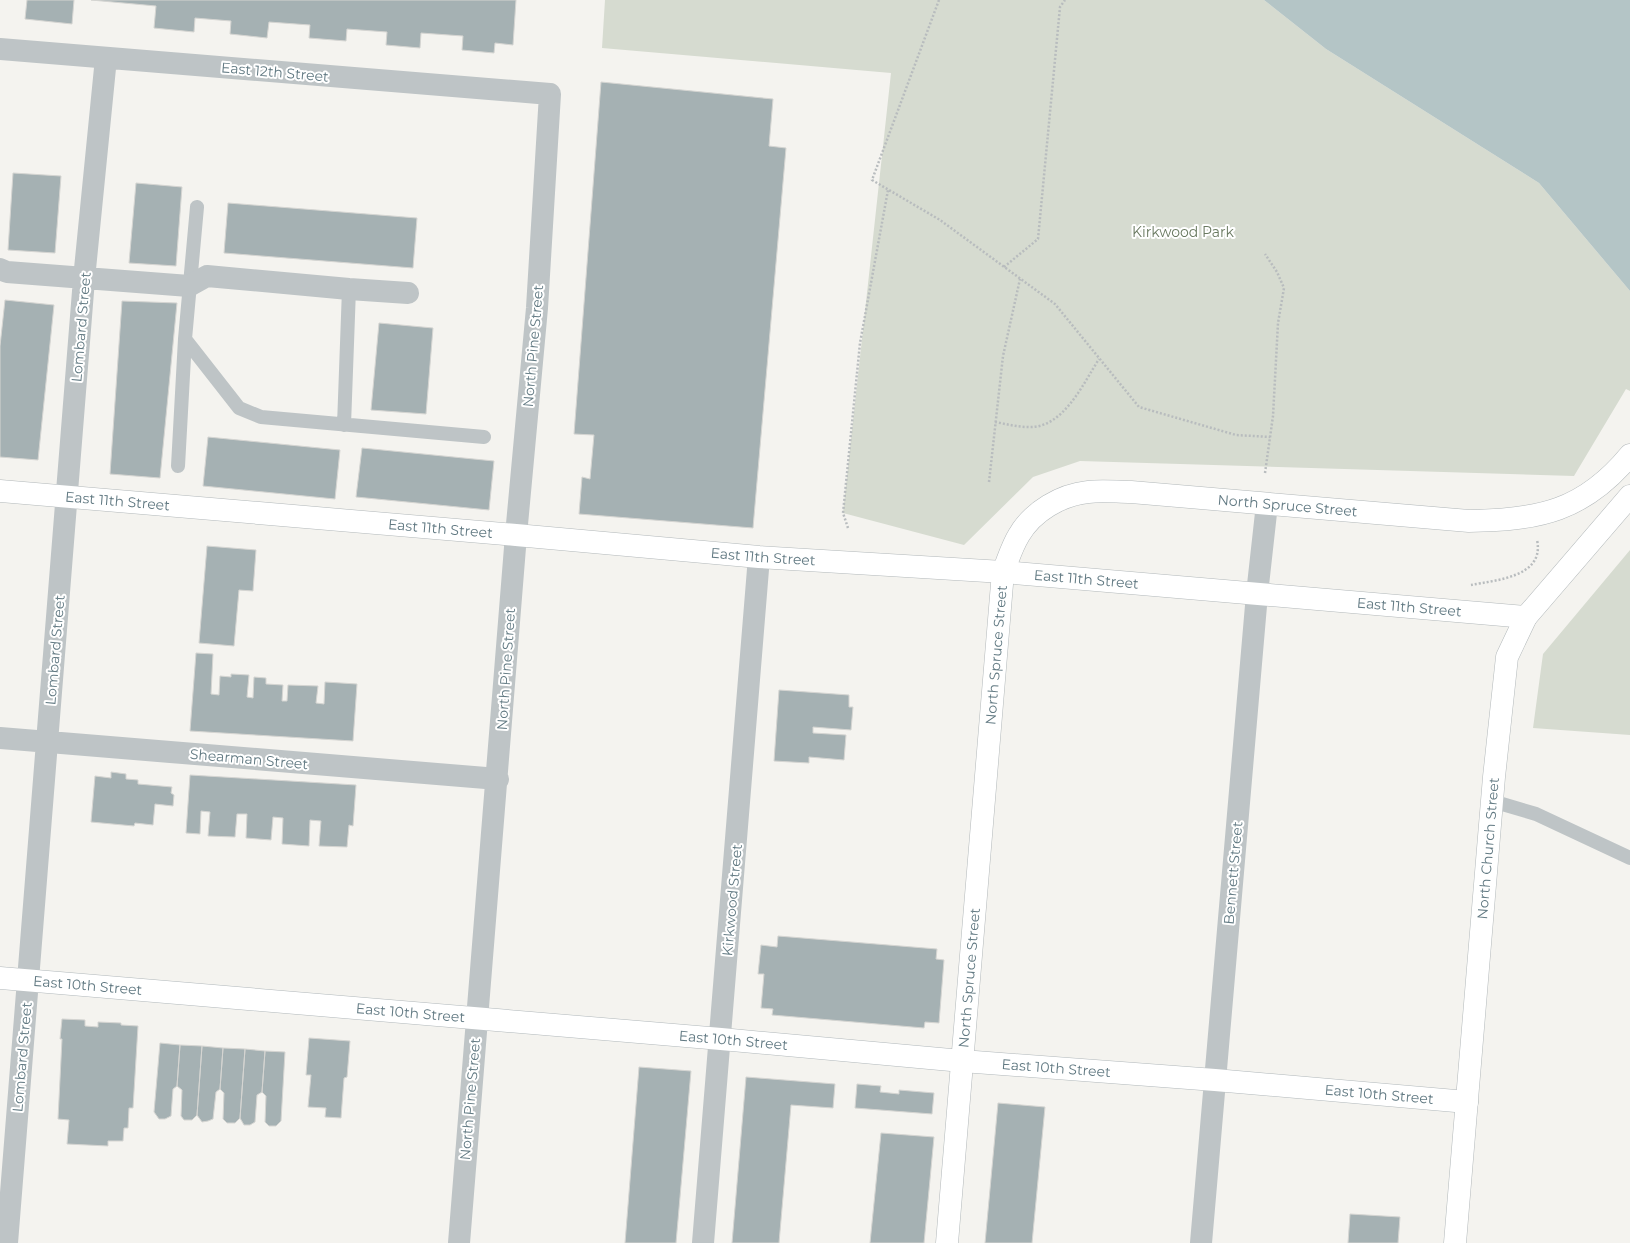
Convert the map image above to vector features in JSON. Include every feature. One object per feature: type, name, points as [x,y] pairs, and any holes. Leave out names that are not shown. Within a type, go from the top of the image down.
[{"type":"main road","name":"North Spruce Street","points":[[947,1243],[1003,572],[1018,535],[1028,522],[1047,506],[1064,498],[1088,492],[1131,492],[1469,521],[1508,520],[1554,511],[1582,499],[1604,482],[1630,455]]},
{"type":"main road","name":"East 11th Street","points":[[0,491],[516,534],[759,557],[1003,572],[1526,617]]},
{"type":"main road","name":"North Church Street","points":[[1455,1243],[1492,801],[1507,657],[1526,617],[1630,496]]},
{"type":"main road","name":"East 10th Street","points":[[0,978],[722,1039],[962,1061],[1215,1080],[1467,1102]]},
{"type":"street","name":"East 12th Street","points":[[0,49],[550,94]]},
{"type":"street","name":"Lombard Street","points":[[7,1243],[84,279],[106,58]]},
{"type":"street","name":"North Pine Street","points":[[459,1243],[498,780],[516,534],[537,308],[550,94]]},
{"type":"street","points":[[0,268],[7,272],[189,286],[207,276],[349,290],[408,293]]},
{"type":"street","name":"Bennett Street","points":[[1201,1243],[1257,594],[1267,504]]},
{"type":"street","name":"Kirkwood Street","points":[[703,1243],[722,1039],[759,557]]},
{"type":"street","name":"Shearman Street","points":[[0,738],[498,780]]},
{"type":"lane","points":[[178,466],[185,340],[197,207]]},
{"type":"lane","points":[[344,425],[349,290]]},
{"type":"lane","points":[[185,340],[239,408],[261,417],[484,437]]},
{"type":"lane","points":[[1492,801],[1536,814],[1630,858]]},
{"type":"path","points":[[939,0],[872,180],[940,220],[1055,304],[1139,408],[1236,435],[1270,437]]},
{"type":"path","points":[[1004,267],[1038,239],[1060,7],[1065,0]]},
{"type":"path","points":[[848,528],[843,513],[860,343],[888,190]]},
{"type":"path","points":[[1265,473],[1273,416],[1278,323],[1284,288],[1277,272],[1266,254]]},
{"type":"path","points":[[989,482],[1003,356],[1020,279]]},
{"type":"path","points":[[995,422],[1030,428],[1050,424],[1064,413],[1099,359]]},
{"type":"path","points":[[1470,591],[1471,586],[1511,578],[1525,570],[1534,560],[1539,550],[1537,540]]},
{"type":"green space","name":"Kirkwood Park","points":[[605,0],[1264,0],[1326,49],[1539,183],[1630,291],[1630,391],[1626,389],[1574,476],[1080,461],[1033,477],[964,545],[843,513],[891,73],[602,48]]},
{"type":"green space","points":[[1630,550],[1630,735],[1533,728],[1543,654]]},
{"type":"shaded area","points":[[1264,0],[1630,0],[1630,291],[1539,183],[1326,49]]},
{"type":"building","points":[[27,0],[74,0],[72,24],[25,19]]},
{"type":"building","points":[[91,0],[516,0],[513,45],[495,43],[494,53],[462,50],[463,36],[421,33],[420,48],[386,45],[387,32],[347,29],[346,41],[309,38],[310,25],[269,22],[267,38],[230,34],[231,21],[195,18],[194,32],[154,28],[156,6]]},
{"type":"building","points":[[601,82],[773,99],[769,146],[786,148],[753,528],[579,514],[582,477],[590,479],[594,435],[574,434]]},
{"type":"building","points":[[13,173],[61,176],[55,253],[8,250]]},
{"type":"building","points":[[136,183],[182,187],[176,266],[129,263]]},
{"type":"building","points":[[228,203],[417,218],[413,268],[224,253]]},
{"type":"building","points":[[5,300],[54,305],[38,460],[0,457],[0,346]]},
{"type":"building","points":[[122,301],[177,303],[160,478],[110,474]]},
{"type":"building","points":[[379,323],[433,328],[426,414],[371,410]]},
{"type":"building","points":[[208,437],[340,450],[335,499],[203,486]]},
{"type":"building","points":[[362,448],[494,461],[489,510],[356,497]]},
{"type":"building","points":[[207,546],[256,550],[253,591],[239,590],[234,646],[199,643]]},
{"type":"building","points":[[196,653],[213,654],[211,694],[219,695],[220,676],[231,677],[231,674],[249,675],[247,697],[253,698],[254,677],[266,678],[266,684],[283,685],[282,701],[287,701],[288,685],[318,686],[316,703],[324,704],[325,682],[357,684],[353,741],[190,731]]},
{"type":"building","points":[[779,690],[849,695],[849,707],[853,707],[851,730],[813,727],[813,733],[846,735],[844,760],[809,757],[809,763],[774,761]]},
{"type":"building","points":[[111,772],[126,774],[126,779],[138,780],[138,784],[172,787],[171,793],[174,795],[173,806],[155,804],[153,825],[135,823],[134,826],[91,822],[95,776],[111,778]]},
{"type":"building","points":[[190,775],[356,785],[353,826],[349,825],[347,847],[319,846],[321,821],[310,820],[309,846],[282,844],[283,818],[273,817],[271,840],[246,838],[247,814],[237,814],[235,837],[208,836],[210,812],[201,811],[200,834],[186,833]]},
{"type":"building","points":[[778,936],[937,949],[936,959],[944,960],[939,1023],[925,1022],[924,1028],[772,1015],[773,1009],[761,1008],[764,974],[758,974],[761,945],[777,947]]},
{"type":"building","points":[[62,1019],[85,1020],[85,1026],[98,1027],[98,1022],[121,1023],[121,1025],[138,1026],[133,1108],[129,1108],[128,1128],[124,1128],[123,1141],[108,1141],[108,1146],[67,1144],[69,1120],[58,1119]]},
{"type":"building","points":[[309,1038],[350,1041],[347,1077],[344,1078],[341,1118],[325,1117],[326,1108],[308,1107],[311,1075],[306,1075]]},
{"type":"building","points":[[160,1043],[180,1045],[177,1086],[173,1089],[171,1116],[165,1119],[159,1119],[154,1112]]},
{"type":"building","points":[[180,1045],[202,1046],[197,1115],[192,1120],[184,1120],[181,1116],[182,1090],[177,1086]]},
{"type":"building","points":[[202,1046],[223,1048],[220,1089],[216,1092],[213,1119],[202,1122],[197,1115]]},
{"type":"building","points":[[223,1048],[245,1049],[240,1118],[235,1123],[227,1123],[223,1119],[224,1093],[220,1089]]},
{"type":"building","points":[[245,1049],[265,1051],[262,1092],[257,1095],[255,1122],[250,1125],[244,1125],[240,1118]]},
{"type":"building","points":[[265,1051],[285,1052],[281,1121],[276,1126],[269,1126],[265,1122],[266,1096],[262,1092]]},
{"type":"building","points":[[639,1067],[691,1071],[676,1243],[625,1243]]},
{"type":"building","points":[[746,1077],[835,1084],[833,1108],[791,1105],[779,1243],[732,1243]]},
{"type":"building","points":[[857,1084],[881,1086],[880,1092],[899,1094],[899,1090],[934,1093],[932,1114],[855,1108]]},
{"type":"building","points":[[998,1103],[1045,1107],[1032,1243],[985,1243]]},
{"type":"building","points":[[881,1133],[934,1137],[924,1243],[870,1243]]},
{"type":"building","points":[[1350,1214],[1400,1217],[1398,1243],[1348,1243]]}]
